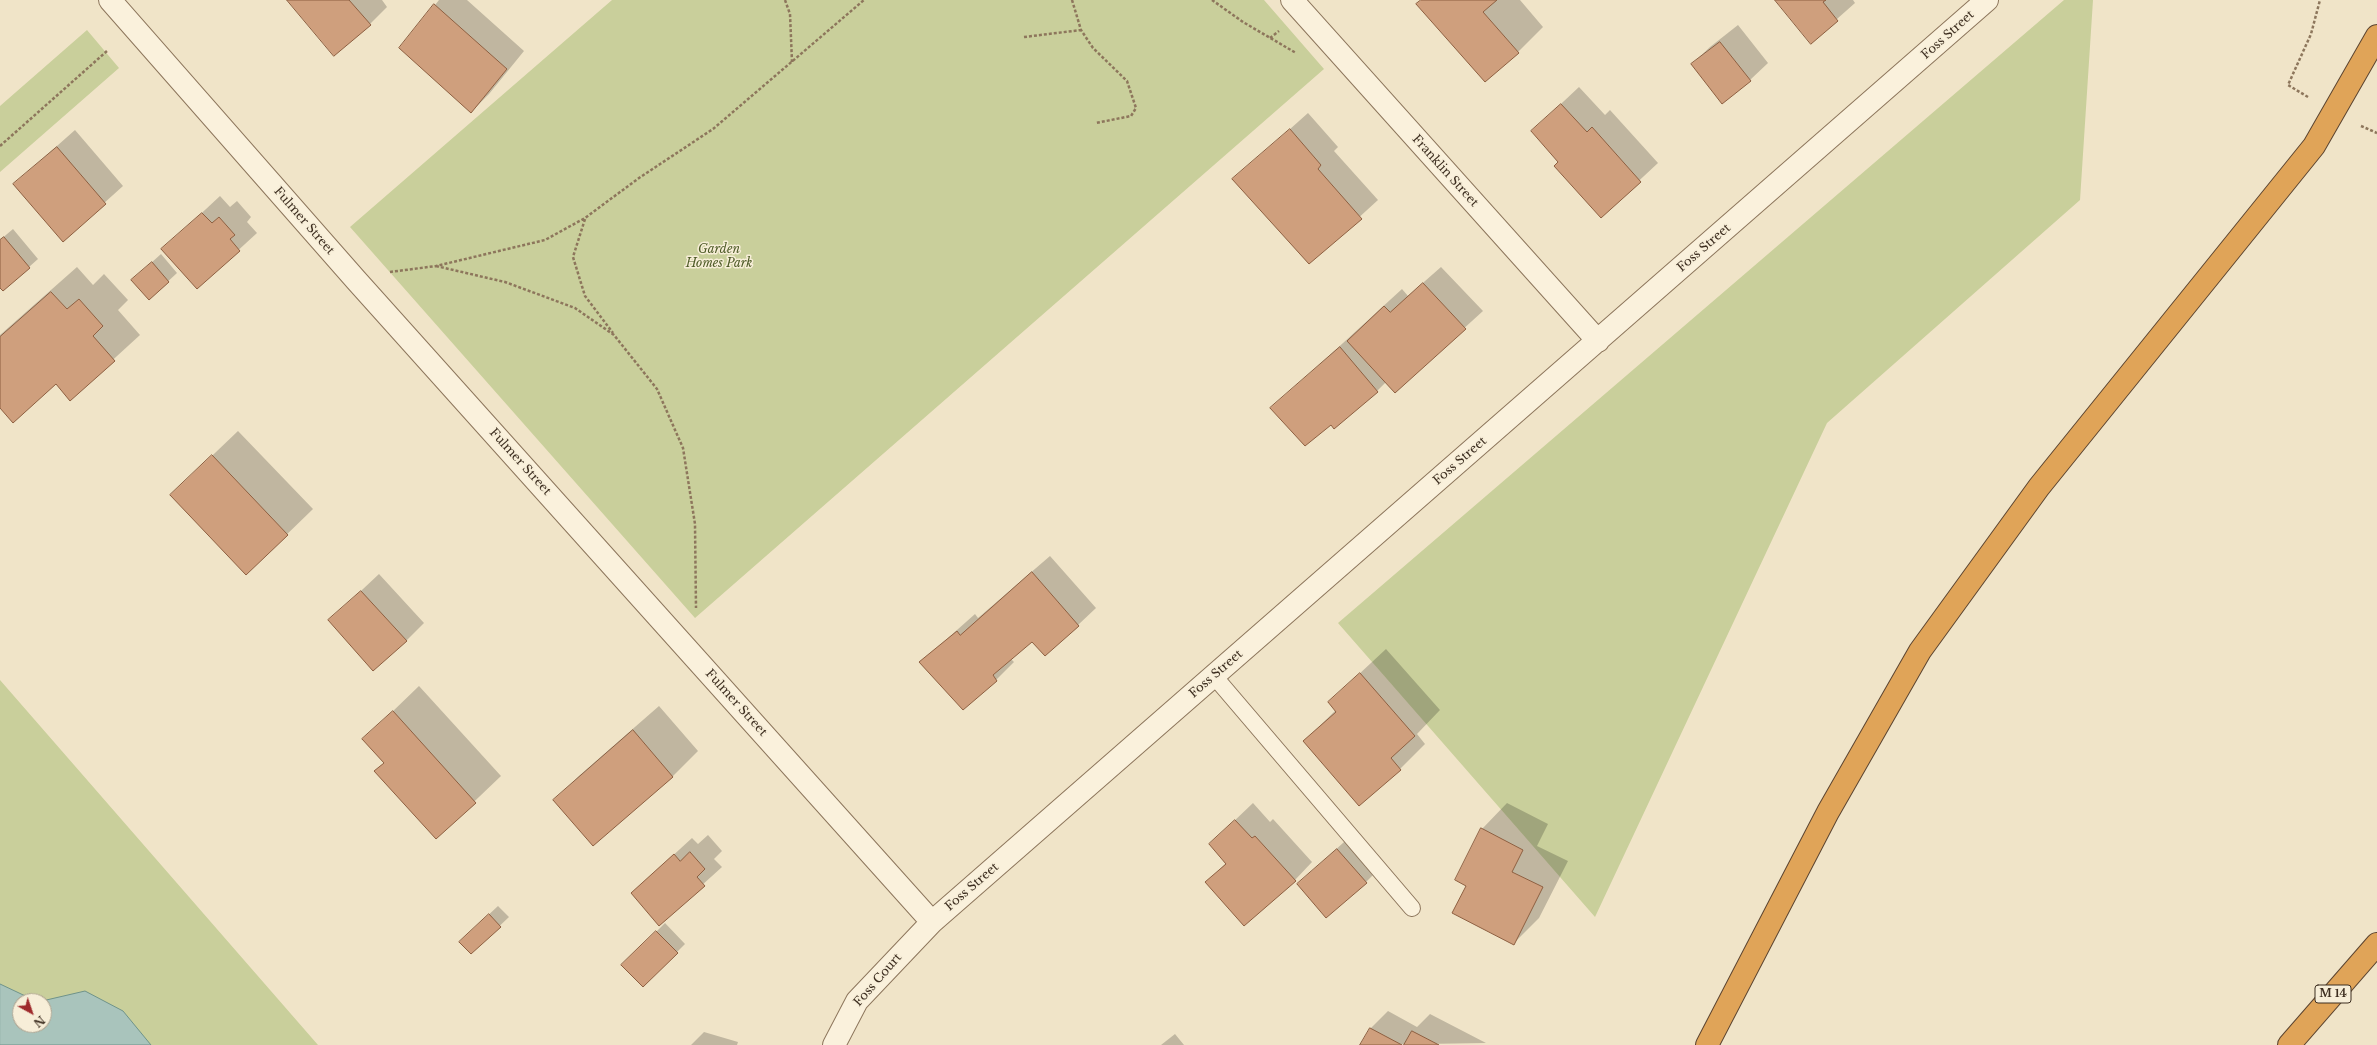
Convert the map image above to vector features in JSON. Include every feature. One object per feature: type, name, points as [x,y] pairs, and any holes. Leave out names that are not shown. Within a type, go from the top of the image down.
[{"type":"highway","points":[[1707,1045],[1828,812],[1920,651],[2039,487],[2314,146],[2377,36]]},
{"type":"highway","name":"M 14","points":[[2289,1045],[2377,944]]},
{"type":"street","name":"Fulmer Street","points":[[110,0],[356,280],[932,922]]},
{"type":"street","name":"Franklin Street","points":[[1292,0],[1598,341]]},
{"type":"street","name":"Foss Street","points":[[932,922],[1987,0]]},
{"type":"street","name":"Foss Court","points":[[834,1045],[857,1001],[932,922]]},
{"type":"lane","points":[[1214,676],[1412,908]]},
{"type":"path","points":[[785,0],[790,14],[792,62]]},
{"type":"path","points":[[396,270],[436,266],[545,240],[585,218],[639,178],[713,129],[864,0]]},
{"type":"path","points":[[1072,0],[1081,30],[1093,48],[1127,81],[1136,108],[1130,116],[1096,123]]},
{"type":"path","points":[[1212,0],[1270,38]]},
{"type":"path","points":[[2311,99],[2288,85],[2311,34],[2320,0]]},
{"type":"path","points":[[1024,37],[1081,30]]},
{"type":"path","points":[[0,146],[107,51]]},
{"type":"path","points":[[2360,125],[2377,133]]},
{"type":"path","points":[[585,218],[573,257],[585,296],[614,336],[657,389],[683,448],[695,524],[696,608]]},
{"type":"path","points":[[436,266],[505,282],[575,308],[614,336]]},
{"type":"green space","name":"Garden Homes Park","points":[[612,0],[1264,0],[1324,69],[695,618],[350,227]]},
{"type":"green space","points":[[2064,0],[2093,0],[2080,200],[1827,423],[1595,917],[1338,623]]},
{"type":"green space","points":[[87,30],[119,68],[0,172],[0,106]]},
{"type":"green space","points":[[0,680],[318,1045],[0,1045]]},
{"type":"water","points":[[0,984],[19,993],[12,993],[12,1033],[52,1033],[52,999],[85,991],[123,1011],[151,1045],[0,1045]]},
{"type":"building","points":[[287,0],[349,0],[371,25],[334,56]]},
{"type":"building","points":[[1421,0],[1497,0],[1483,12],[1519,53],[1485,82],[1416,4]]},
{"type":"building","points":[[1775,0],[1826,0],[1823,2],[1838,21],[1811,44]]},
{"type":"building","points":[[434,4],[507,69],[471,113],[399,48]]},
{"type":"building","points":[[1720,42],[1751,81],[1722,104],[1691,64]]},
{"type":"building","points":[[1561,104],[1587,132],[1592,127],[1641,182],[1601,218],[1554,166],[1558,162],[1531,131]]},
{"type":"building","points":[[1290,129],[1321,165],[1318,169],[1362,219],[1309,264],[1232,179]]},
{"type":"building","points":[[57,147],[106,204],[63,242],[13,184]]},
{"type":"building","points":[[202,213],[212,223],[219,217],[235,235],[230,239],[240,251],[197,289],[161,249]]},
{"type":"building","points":[[4,237],[30,268],[3,291],[0,288],[0,240]]},
{"type":"building","points":[[152,262],[169,282],[149,300],[131,280]]},
{"type":"building","points":[[1423,283],[1466,329],[1395,393],[1347,341],[1384,306],[1390,312]]},
{"type":"building","points":[[51,292],[67,309],[79,299],[103,326],[93,336],[115,361],[70,401],[56,384],[13,423],[0,408],[0,337]]},
{"type":"building","points":[[1340,347],[1378,392],[1334,429],[1331,425],[1305,446],[1270,408]]},
{"type":"building","points":[[212,455],[288,535],[246,575],[170,495]]},
{"type":"building","points":[[1032,572],[1079,626],[1045,656],[1032,642],[993,675],[997,681],[963,710],[919,662],[957,631],[960,635]]},
{"type":"building","points":[[361,591],[407,641],[373,671],[328,620]]},
{"type":"building","points":[[1360,673],[1415,736],[1391,758],[1401,770],[1359,806],[1303,741],[1336,712],[1328,702]]},
{"type":"building","points":[[393,711],[476,803],[436,839],[374,771],[384,763],[362,739]]},
{"type":"building","points":[[633,730],[673,777],[593,846],[553,800]]},
{"type":"building","points":[[1235,820],[1252,838],[1255,836],[1296,881],[1244,926],[1205,882],[1226,864],[1209,844]]},
{"type":"building","points":[[1481,828],[1523,850],[1512,872],[1543,887],[1514,945],[1452,913],[1466,886],[1455,880]]},
{"type":"building","points":[[1337,849],[1367,883],[1326,918],[1297,884]]},
{"type":"building","points":[[690,852],[705,869],[697,877],[705,886],[659,926],[631,893],[674,854],[680,861]]},
{"type":"building","points":[[489,914],[501,927],[471,954],[459,942]]},
{"type":"building","points":[[656,931],[678,953],[643,987],[621,965]]},
{"type":"building","points":[[1370,1028],[1402,1045],[1360,1045]]},
{"type":"building","points":[[1412,1031],[1439,1045],[1404,1045]]}]
